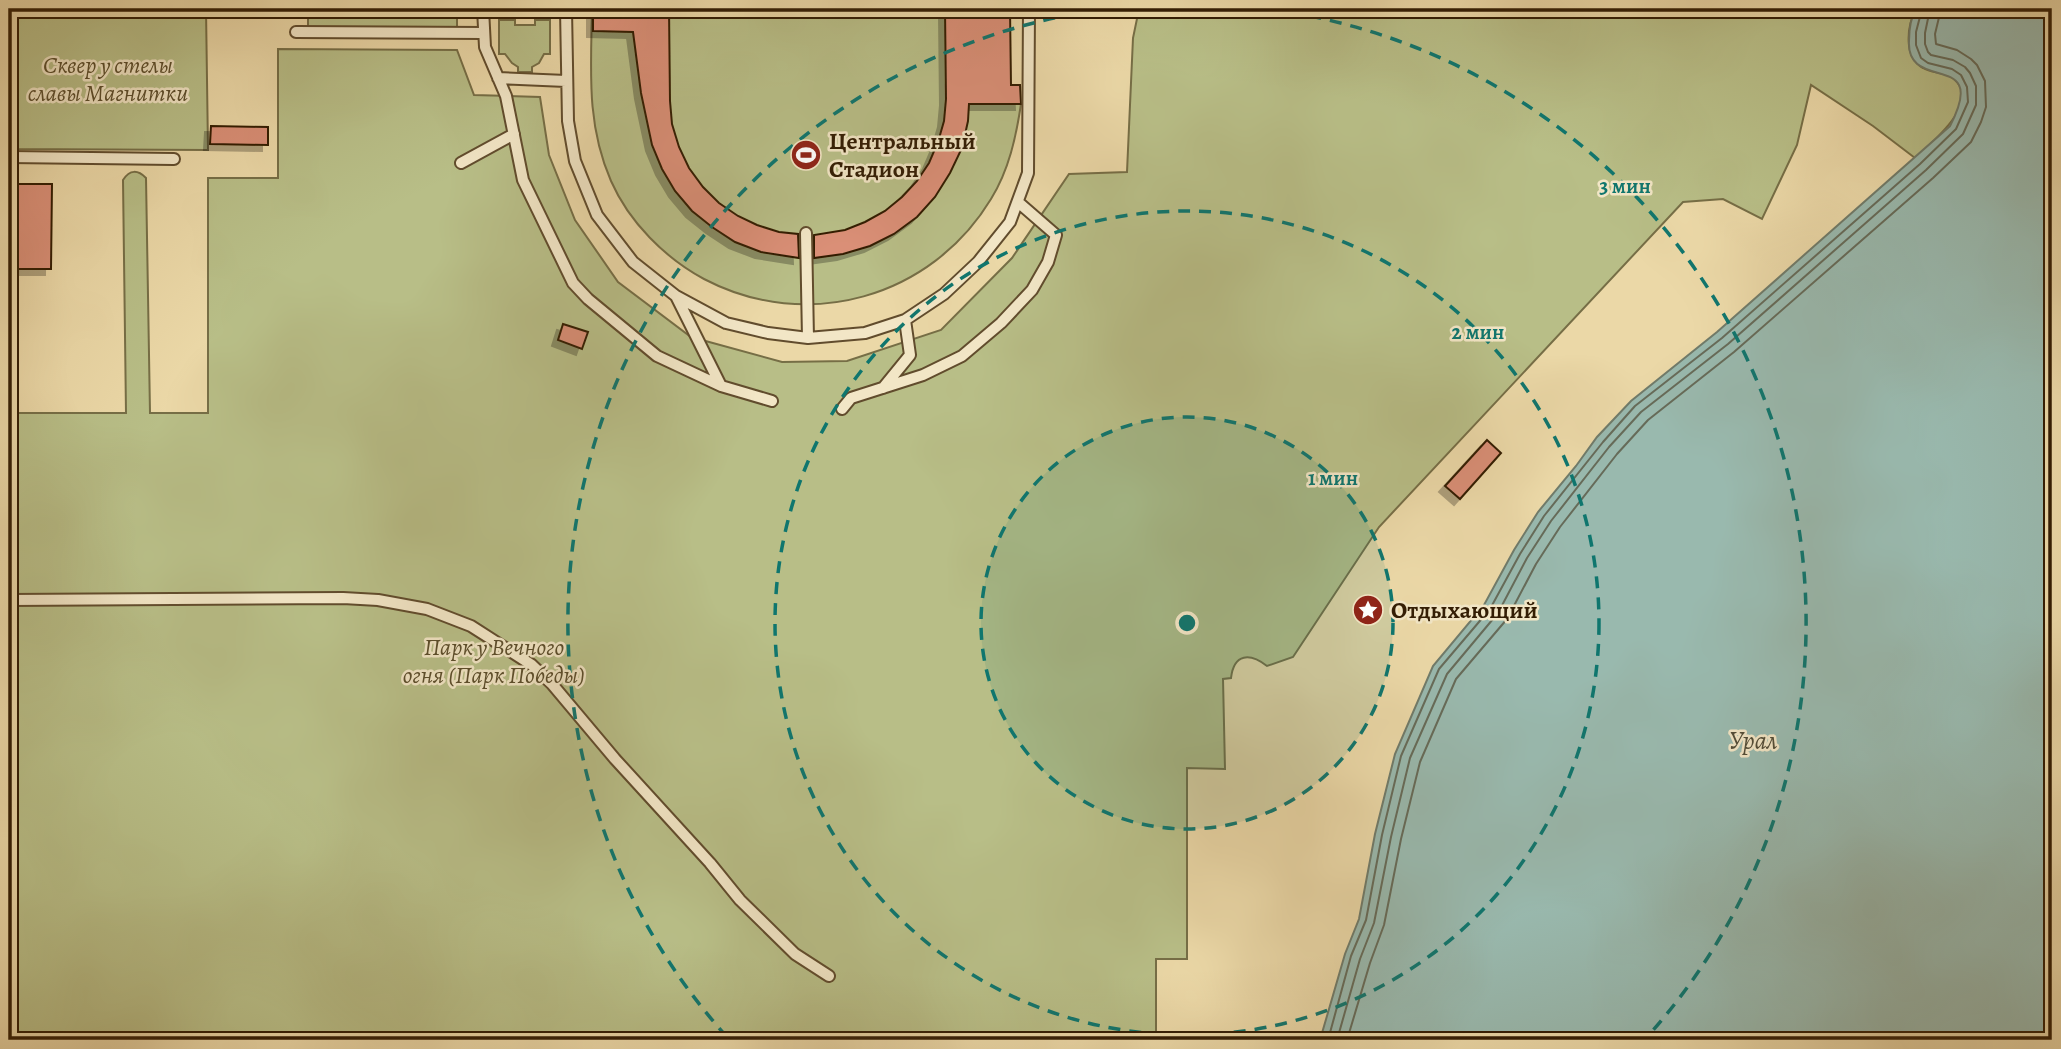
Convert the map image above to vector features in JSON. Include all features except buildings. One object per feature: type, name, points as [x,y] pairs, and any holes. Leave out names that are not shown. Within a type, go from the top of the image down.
[{"type":"lane","points":[[483,9],[485,47],[506,96],[523,180],[573,283],[657,356],[722,386],[772,401]]},
{"type":"lane","points":[[566,9],[568,121],[575,161],[597,215],[633,262],[676,296],[726,323],[768,333],[808,338],[864,333],[905,320],[944,294],[978,262],[1010,222],[1028,173],[1029,9]]},
{"type":"lane","points":[[296,32],[484,33]]},
{"type":"lane","points":[[498,78],[566,82]]},
{"type":"lane","points":[[461,163],[514,134]]},
{"type":"lane","points":[[9,157],[174,159]]},
{"type":"lane","points":[[842,409],[851,398],[923,375],[962,356],[1001,323],[1032,290],[1048,262],[1056,235],[1018,202]]},
{"type":"lane","points":[[806,233],[808,338]]},
{"type":"lane","points":[[676,296],[722,386]]},
{"type":"lane","points":[[883,388],[910,355],[905,320]]},
{"type":"lane","points":[[9,600],[379,600],[427,609],[471,626],[546,677],[740,900],[795,954],[829,976]]},
{"type":"green space","name":"Сквер у стелы славы Магнитки","points":[[9,9],[206,9],[208,150],[9,149]]},
{"type":"green space","name":"Центральный Стадион","points":[[592,9],[989,9],[990,103],[1021,104],[1003,177],[991,199],[966,233],[935,261],[901,282],[864,296],[824,304],[784,303],[743,295],[704,279],[662,250],[628,211],[611,181],[597,139],[594,117],[591,75]]},
{"type":"green space","name":"Парк у Вечного огня (Парк Победы)","points":[[1139,9],[1916,9],[1909,32],[1912,57],[1923,68],[1954,79],[1961,89],[1962,99],[1951,122],[1915,158],[1811,85],[1797,145],[1762,219],[1723,199],[1683,202],[1379,527],[1293,657],[1267,666],[1249,657],[1239,660],[1231,678],[1223,679],[1225,769],[1187,768],[1187,959],[1156,959],[1156,1040],[25,1040],[9,1026],[9,413],[126,413],[123,180],[128,174],[137,172],[146,178],[150,413],[208,413],[208,178],[278,178],[278,49],[457,50],[474,95],[540,97],[549,155],[575,220],[618,282],[691,337],[782,362],[847,361],[941,330],[1012,258],[1069,174],[1127,172],[1133,38]]},
{"type":"green space","points":[[308,16],[457,16],[457,30],[308,30]]},
{"type":"green space","points":[[499,20],[515,20],[515,25],[535,25],[535,20],[550,20],[550,54],[544,54],[539,63],[532,67],[532,72],[518,72],[518,67],[505,54],[499,54]]},
{"type":"water","name":"Урал","points":[[1916,9],[2052,9],[2052,1040],[1320,1040],[1345,954],[1359,919],[1375,834],[1395,754],[1433,666],[1484,605],[1538,512],[1597,437],[1631,401],[1717,332],[1950,126],[1960,102],[1960,88],[1954,79],[1920,66],[1912,57],[1910,28]]},
{"type":"place","name":"Центральный Стадион","points":[[806,155]]},
{"type":"place","name":"Отдыхающий","points":[[1368,610]]}]
